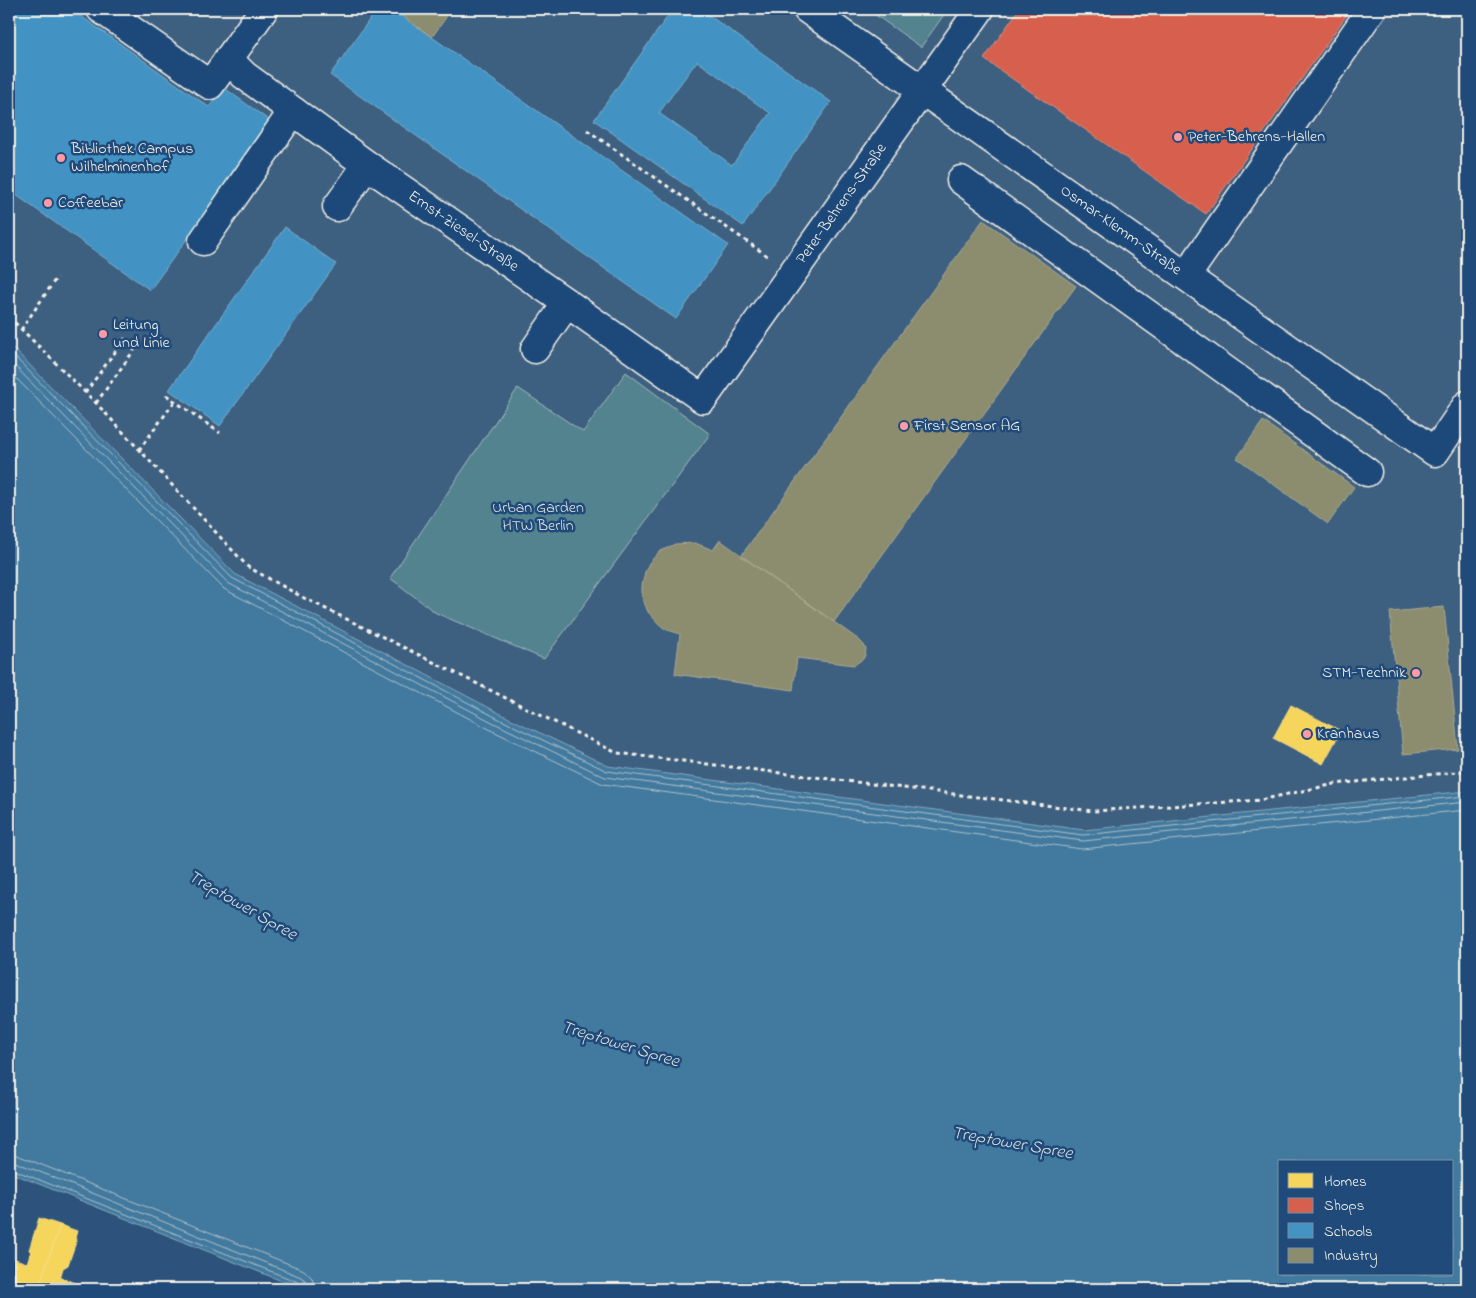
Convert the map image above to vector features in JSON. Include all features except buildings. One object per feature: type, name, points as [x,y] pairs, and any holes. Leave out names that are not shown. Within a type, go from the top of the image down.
[{"type":"street","points":[[101,9],[210,85],[264,9]]},
{"type":"street","name":"Osmar-Klemm-Straße","points":[[807,9],[1435,452],[1467,405]]},
{"type":"street","name":"Peter-Behrens-Straße","points":[[703,399],[980,9]]},
{"type":"street","points":[[1186,276],[1372,9]]},
{"type":"street","name":"Ernst-Ziesel-Straße","points":[[228,59],[244,75],[367,165],[703,399]]},
{"type":"street","points":[[203,241],[293,111]]},
{"type":"street","points":[[337,207],[367,165]]},
{"type":"street","points":[[961,180],[1367,472]]},
{"type":"street","points":[[535,349],[567,303]]},
{"type":"path","points":[[587,130],[793,274]]},
{"type":"path","points":[[21,330],[57,277]]},
{"type":"path","points":[[9,317],[96,403],[248,567],[313,602],[617,753],[1093,811],[1260,800],[1335,784],[1467,771]]},
{"type":"path","points":[[85,393],[126,337]]},
{"type":"path","points":[[96,403],[137,346]]},
{"type":"path","points":[[166,395],[220,433]]},
{"type":"path","points":[[139,450],[175,401]]},
{"type":"shaded area","points":[[9,9],[867,9],[921,47],[948,9],[1467,9],[1467,791],[1084,830],[608,766],[499,713],[235,574],[9,344]]},
{"type":"green space","points":[[867,9],[948,9],[921,47]]},
{"type":"green space","name":"Urban Garden HTW Berlin","points":[[626,372],[710,434],[544,659],[436,613],[390,578],[518,388],[583,432]]},
{"type":"water","name":"Treptower Spree","points":[[9,344],[235,574],[499,713],[608,766],[1084,830],[1467,791],[1467,1289],[302,1289],[9,1172]]},
{"type":"place","name":"Peter-Behrens-Hallen","points":[[1178,137]]},
{"type":"place","name":"Bibliothek Campus Wilhelminenhof","points":[[61,158]]},
{"type":"place","name":"Coffeebar","points":[[48,203]]},
{"type":"place","name":"Leitung und Linie","points":[[103,334]]},
{"type":"place","name":"First Sensor AG","points":[[904,426]]},
{"type":"place","name":"STM-Technik","points":[[1416,673]]},
{"type":"place","name":"Kranhaus","points":[[1307,734]]}]
